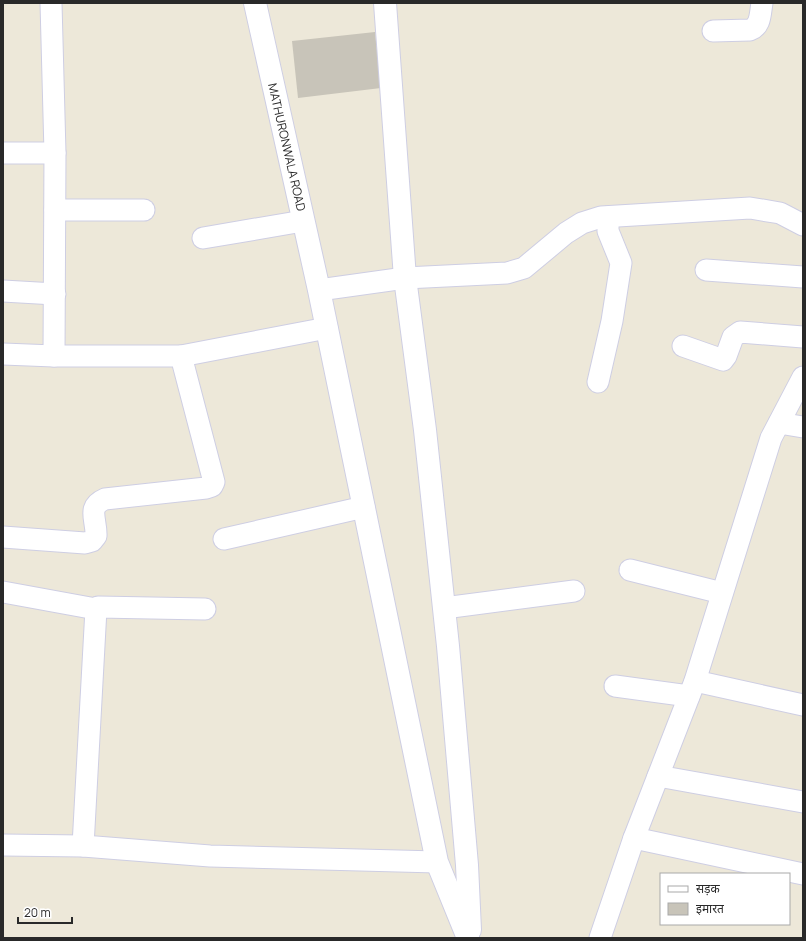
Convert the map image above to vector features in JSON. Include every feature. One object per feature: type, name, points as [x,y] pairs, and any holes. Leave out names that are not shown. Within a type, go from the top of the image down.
[{"type":"street","points":[[51,3],[55,153],[54,356]]},
{"type":"street","name":"MATHURONWALA ROAD","points":[[255,3],[319,290],[437,862],[469,938]]},
{"type":"street","points":[[385,3],[405,278],[425,430],[444,608],[467,864],[469,938]]},
{"type":"street","points":[[713,30],[750,30],[754,28],[758,24],[762,3]]},
{"type":"street","points":[[3,153],[55,153]]},
{"type":"street","points":[[319,290],[405,278],[507,273],[524,268],[566,233],[582,223],[608,217],[750,208],[780,213],[803,224]]},
{"type":"street","points":[[55,210],[144,210]]},
{"type":"street","points":[[598,382],[612,321],[621,263],[608,231],[608,217]]},
{"type":"street","points":[[203,238],[303,221]]},
{"type":"street","points":[[706,270],[803,277]]},
{"type":"street","points":[[3,292],[55,294]]},
{"type":"street","points":[[3,354],[54,356],[180,356],[327,328]]},
{"type":"street","points":[[684,346],[723,360],[733,337],[740,332],[803,337]]},
{"type":"street","points":[[3,537],[85,543],[92,541],[96,536],[95,506],[105,499],[212,486],[214,482],[213,476],[180,356]]},
{"type":"street","points":[[600,938],[634,838],[692,689],[757,478],[771,438],[803,377]]},
{"type":"street","points":[[779,423],[803,427]]},
{"type":"street","points":[[224,539],[364,507]]},
{"type":"street","points":[[630,570],[722,593]]},
{"type":"street","points":[[444,608],[574,591]]},
{"type":"street","points":[[3,592],[96,609],[98,607],[205,610]]},
{"type":"street","points":[[83,846],[96,609]]},
{"type":"street","points":[[615,686],[692,689],[803,705]]},
{"type":"street","points":[[658,776],[803,802]]},
{"type":"street","points":[[634,838],[803,874]]},
{"type":"street","points":[[3,845],[83,846],[210,856],[437,862]]},
{"type":"building","points":[[375,32],[381,88],[298,98],[292,41]]}]
